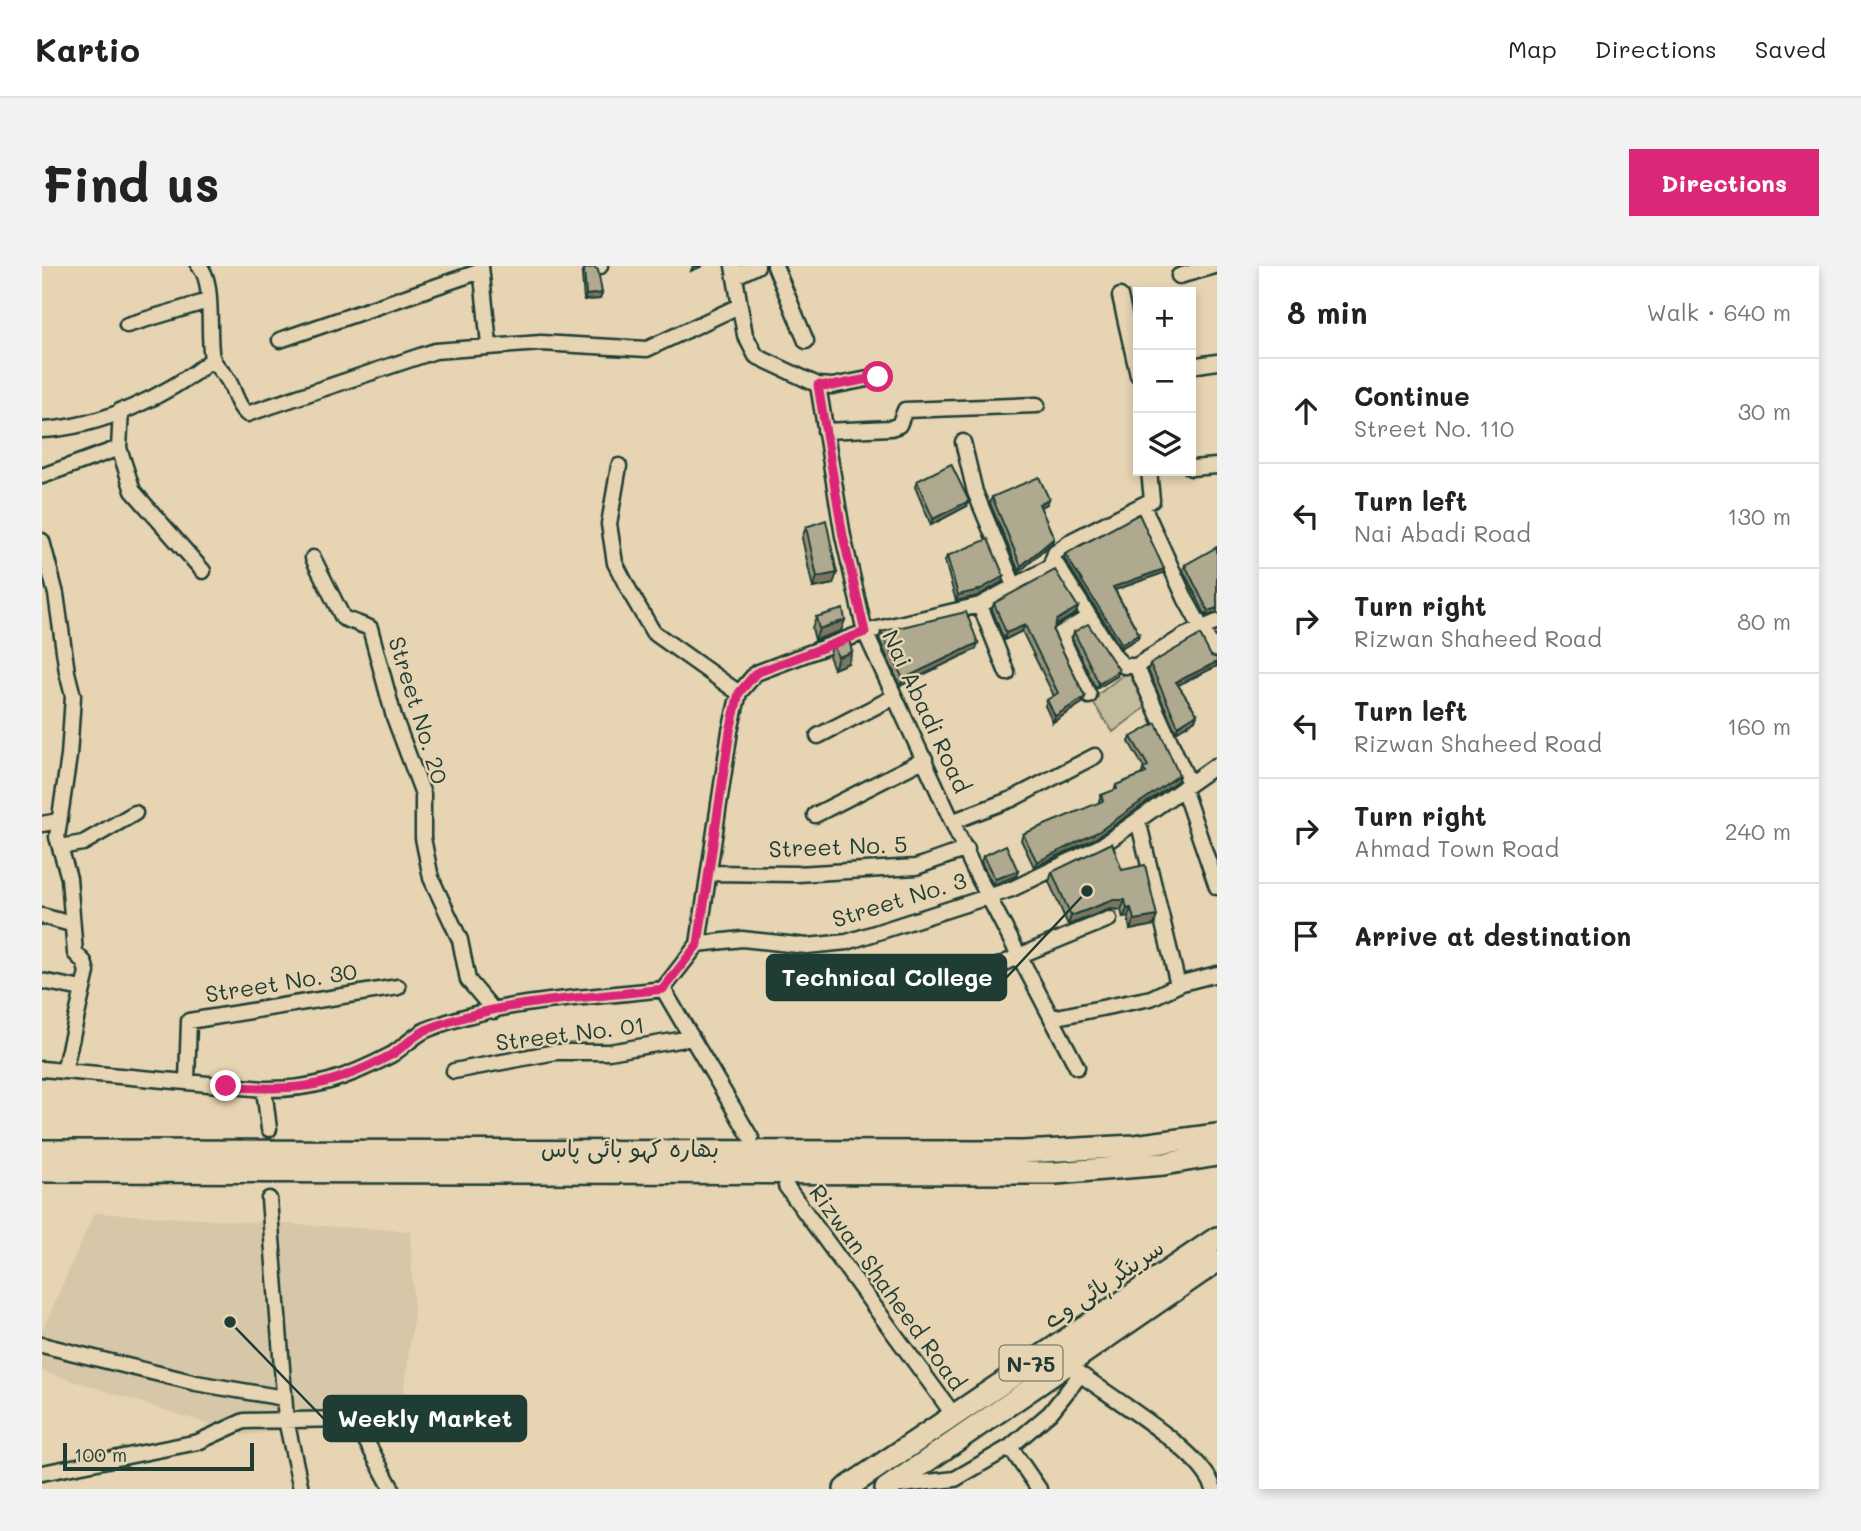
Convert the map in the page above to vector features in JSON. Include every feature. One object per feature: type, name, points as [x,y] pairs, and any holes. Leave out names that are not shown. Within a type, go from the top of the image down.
[{"type":"highway","name":"بھارہ کہو بائی پاس","points":[[42,1151],[1023,1152],[1135,1146],[1217,1135]]},
{"type":"highway","name":"بھارہ کہو بائی پاس","points":[[42,1171],[1018,1173],[1164,1164],[1217,1155]]},
{"type":"highway","name":"سرینگر ہائی وے","points":[[845,1489],[1217,1238]]},
{"type":"highway","name":"سرینگر ہائی وے","points":[[888,1488],[989,1419],[1074,1370],[1217,1261]]},
{"type":"highway","points":[[976,1399],[989,1419]]},
{"type":"street","points":[[200,266],[204,270],[212,359],[230,382],[241,410],[247,414],[435,351],[489,345],[541,344],[647,349],[739,306]]},
{"type":"street","points":[[757,266],[734,271],[745,335],[756,356],[818,385],[832,386],[878,377]]},
{"type":"street","points":[[775,266],[806,341]]},
{"type":"street","points":[[1179,276],[1215,266]]},
{"type":"street","points":[[280,340],[481,268],[489,345]]},
{"type":"street","points":[[1120,296],[1133,353]]},
{"type":"street","points":[[127,325],[208,301]]},
{"type":"street","points":[[42,430],[59,429],[121,411],[194,374],[212,359]]},
{"type":"street","points":[[1196,365],[1217,362]]},
{"type":"street","name":"Nai Abadi Road","points":[[818,385],[843,536],[865,632],[988,896],[1077,1067]]},
{"type":"street","points":[[825,431],[891,428],[899,425],[905,411],[913,408],[955,410],[980,406],[1037,405]]},
{"type":"street","points":[[121,411],[119,448],[134,491],[203,571]]},
{"type":"street","points":[[963,442],[975,492],[1014,588]]},
{"type":"street","points":[[42,476],[119,448]]},
{"type":"street","points":[[620,466],[609,524],[615,563],[626,584],[653,632],[739,693]]},
{"type":"street","points":[[1196,468],[1217,466]]},
{"type":"street","points":[[42,1069],[299,1090],[337,1080],[393,1054],[424,1031],[494,1011],[527,1003],[663,989],[698,944],[730,731],[739,693],[756,673],[865,632],[979,605],[1014,588],[1050,567],[1055,553],[1073,540],[1152,500],[1151,476]]},
{"type":"street","points":[[1143,506],[1217,656]]},
{"type":"street","points":[[43,545],[73,696],[69,755],[58,821],[60,847],[69,878],[75,953],[84,962],[87,972],[64,1072]]},
{"type":"street","name":"Street No. 20","points":[[313,558],[343,618],[370,628],[394,717],[423,794],[423,838],[431,878],[460,940],[468,980],[494,1011]]},
{"type":"street","points":[[1053,559],[1115,657],[1124,666],[1136,666],[1217,622]]},
{"type":"street","points":[[979,605],[1007,673]]},
{"type":"street","points":[[1089,617],[1060,634],[1089,696]]},
{"type":"street","points":[[1136,666],[1186,786],[1217,887]]},
{"type":"street","points":[[818,736],[894,697]]},
{"type":"street","points":[[954,821],[1012,799],[1095,756]]},
{"type":"street","points":[[814,814],[925,759]]},
{"type":"street","points":[[988,896],[1012,889],[1071,862],[1138,820],[1215,766]]},
{"type":"street","points":[[60,847],[83,843],[135,813]]},
{"type":"street","points":[[1138,820],[1178,985]]},
{"type":"street","points":[[42,824],[58,821]]},
{"type":"street","name":"Street No. 5","points":[[709,873],[797,874],[916,867],[967,849]]},
{"type":"street","name":"Street No. 3","points":[[698,944],[742,939],[807,946],[847,942],[988,896]]},
{"type":"street","points":[[42,916],[71,924]]},
{"type":"street","points":[[961,984],[1021,955],[1109,919]]},
{"type":"street","points":[[1052,1018],[1151,998],[1178,985],[1217,974]]},
{"type":"street","points":[[42,981],[82,989]]},
{"type":"street","name":"Street No. 30","points":[[187,1080],[189,1021],[398,987]]},
{"type":"street","points":[[663,989],[751,1139]]},
{"type":"street","name":"Street No. 01","points":[[454,1071],[556,1052],[609,1052],[691,1038]]},
{"type":"street","points":[[264,1089],[268,1129]]},
{"type":"street","name":"Rizwan Shaheed Road","points":[[786,1186],[953,1414]]},
{"type":"street","points":[[268,1199],[286,1420],[301,1489]]},
{"type":"street","points":[[42,1345],[185,1380],[284,1398]]},
{"type":"street","points":[[888,1488],[955,1479],[1010,1447],[1050,1413],[1074,1370],[1173,1442],[1210,1479],[1213,1489]]},
{"type":"street","points":[[42,1473],[198,1442],[212,1438],[237,1422],[355,1422],[392,1489]]},
{"type":"street","points":[[1010,1447],[1039,1489]]},
{"type":"shaded area","points":[[1128,671],[1146,707],[1113,732],[1091,700]]},
{"type":"shaded area","points":[[94,1213],[410,1231],[414,1313],[399,1429],[343,1425],[243,1435],[42,1371],[42,1331]]},
{"type":"building","points":[[594,267],[598,270],[602,293],[586,295],[584,269]]},
{"type":"building","points":[[951,464],[969,501],[933,519],[917,481]]},
{"type":"building","points":[[1039,477],[1049,499],[1039,504],[1054,538],[1021,566],[992,497]]},
{"type":"building","points":[[1139,514],[1164,569],[1113,587],[1139,634],[1122,644],[1065,554]]},
{"type":"building","points":[[826,520],[837,573],[817,577],[806,527]]},
{"type":"building","points":[[988,539],[1004,576],[979,590],[958,595],[947,556]]},
{"type":"building","points":[[1217,547],[1217,608],[1208,611],[1185,565]]},
{"type":"building","points":[[1055,570],[1078,607],[1057,620],[1053,631],[1085,697],[1055,716],[1047,700],[1058,693],[1025,625],[1006,633],[994,603]]},
{"type":"building","points":[[843,609],[845,620],[819,629],[816,617]]},
{"type":"building","points":[[966,612],[978,643],[903,679],[881,632]]},
{"type":"building","points":[[1088,624],[1119,670],[1099,684],[1074,632]]},
{"type":"building","points":[[1200,635],[1211,656],[1217,658],[1217,662],[1176,682],[1197,714],[1178,726],[1150,664]]},
{"type":"building","points":[[849,639],[852,652],[838,657],[833,644]]},
{"type":"building","points":[[1156,723],[1179,775],[1098,832],[1037,862],[1023,834],[1103,801],[1101,795],[1117,789],[1116,785],[1146,773],[1143,769],[1148,766],[1131,737]]},
{"type":"building","points":[[1112,843],[1122,870],[1145,865],[1157,916],[1134,920],[1131,908],[1127,909],[1125,900],[1113,900],[1071,916],[1052,872]]},
{"type":"building","points":[[1006,845],[1018,871],[995,879],[983,856]]},
{"type":"tunnel","points":[[269,1129],[269,1199]]},
{"type":"place","name":"Technical College","points":[[1087,891]]},
{"type":"place","name":"Weekly Market","points":[[230,1322]]},
{"type":"route","points":[[226,1086],[299,1090],[337,1080],[393,1054],[424,1031],[494,1011],[527,1003],[663,989],[698,944],[730,731],[739,693],[756,673],[865,632],[861,604],[843,536],[818,385],[832,386],[878,377]]}]
